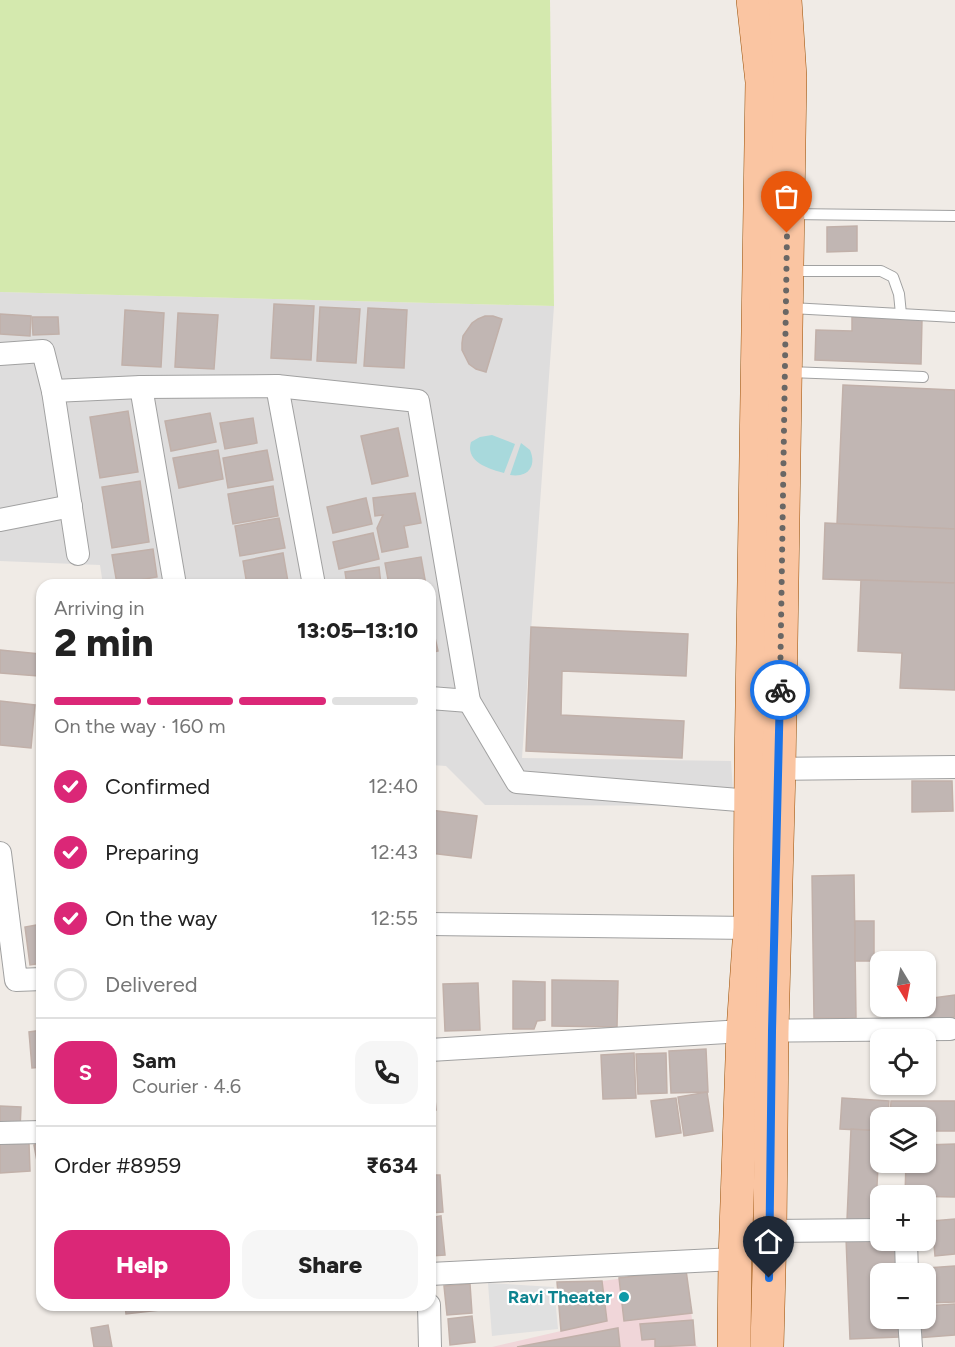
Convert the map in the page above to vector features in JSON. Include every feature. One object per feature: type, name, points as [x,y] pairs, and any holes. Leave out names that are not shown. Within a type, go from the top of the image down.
[{"type":"main road","points":[[753,0],[762,82],[765,769],[751,801],[750,928],[770,1232],[767,1347]]},
{"type":"main road","points":[[734,1347],[735,1259],[758,1031],[765,769],[784,372],[790,77],[785,0]]},
{"type":"street","points":[[0,354],[43,351],[53,391],[78,554]]},
{"type":"street","points":[[53,391],[141,387],[277,386],[418,401],[469,701],[517,782],[751,801]]},
{"type":"street","points":[[277,386],[313,579]]},
{"type":"street","points":[[141,387],[174,579]]},
{"type":"street","points":[[0,520],[71,506]]},
{"type":"street","points":[[436,698],[469,701]]},
{"type":"street","points":[[765,769],[955,767]]},
{"type":"street","points":[[0,853],[16,980],[36,979]]},
{"type":"street","points":[[436,924],[750,928]]},
{"type":"street","points":[[436,1050],[758,1031],[950,1029]]},
{"type":"street","points":[[0,1133],[36,1132]]},
{"type":"street","points":[[770,1232],[870,1230]]},
{"type":"street","points":[[436,1274],[735,1259]]},
{"type":"street","points":[[429,1311],[430,1347]]},
{"type":"street","points":[[910,1329],[911,1347]]},
{"type":"lane","points":[[787,214],[955,216]]},
{"type":"lane","points":[[786,270],[881,271],[893,277],[899,294],[901,314]]},
{"type":"lane","points":[[785,308],[955,317]]},
{"type":"lane","points":[[784,372],[923,377]]},
{"type":"shaded area","points":[[0,292],[554,306],[522,758],[731,761],[734,806],[485,805],[446,766],[436,765],[436,579],[102,579],[100,565],[0,561]]},
{"type":"shaded area","name":"Ravi Theater","points":[[686,1270],[695,1344],[698,1347],[492,1347],[561,1331],[557,1282],[602,1281]]},
{"type":"shaded area","points":[[488,1283],[554,1287],[558,1329],[492,1336]]},
{"type":"green space","points":[[0,0],[550,0],[554,306],[0,292]]},
{"type":"water","points":[[492,435],[515,444],[504,473],[475,460],[470,449],[471,442],[480,437]]},
{"type":"water","points":[[521,443],[530,450],[531,466],[522,475],[510,475]]},
{"type":"building","points":[[857,226],[857,251],[827,252],[827,227]]},
{"type":"building","points":[[274,304],[314,306],[311,360],[271,358]]},
{"type":"building","points":[[320,307],[360,309],[356,363],[317,361]]},
{"type":"building","points":[[368,308],[407,310],[404,368],[364,366]]},
{"type":"building","points":[[125,310],[164,313],[161,367],[122,365]]},
{"type":"building","points":[[178,313],[218,315],[214,369],[175,367]]},
{"type":"building","points":[[0,314],[31,316],[30,336],[0,334]]},
{"type":"building","points":[[485,316],[502,319],[486,372],[469,364],[462,350],[463,336],[472,323]]},
{"type":"building","points":[[32,317],[58,317],[59,334],[33,335]]},
{"type":"building","points":[[852,317],[922,319],[921,364],[815,360],[816,330],[852,331]]},
{"type":"building","points":[[843,385],[955,390],[955,529],[837,524]]},
{"type":"building","points":[[128,411],[138,472],[100,478],[90,417]]},
{"type":"building","points":[[210,413],[216,442],[171,451],[165,421]]},
{"type":"building","points":[[253,418],[257,443],[225,449],[220,423]]},
{"type":"building","points":[[398,428],[408,476],[372,484],[361,436]]},
{"type":"building","points":[[218,450],[223,479],[179,488],[173,458]]},
{"type":"building","points":[[267,450],[273,480],[228,488],[223,458]]},
{"type":"building","points":[[140,481],[149,542],[112,548],[102,487]]},
{"type":"building","points":[[273,486],[278,516],[233,524],[228,494]]},
{"type":"building","points":[[415,493],[421,523],[404,526],[408,547],[382,552],[377,528],[383,515],[375,516],[373,498]]},
{"type":"building","points":[[366,498],[372,524],[333,533],[327,507]]},
{"type":"building","points":[[279,518],[285,548],[240,556],[235,526]]},
{"type":"building","points":[[825,523],[955,529],[955,583],[823,579]]},
{"type":"building","points":[[373,533],[379,559],[339,569],[333,542]]},
{"type":"building","points":[[153,549],[157,577],[116,579],[112,555]]},
{"type":"building","points":[[283,553],[287,579],[246,579],[243,561]]},
{"type":"building","points":[[421,557],[425,579],[388,579],[385,563]]},
{"type":"building","points":[[379,567],[380,579],[346,579],[345,572]]},
{"type":"building","points":[[861,580],[955,583],[955,690],[900,688],[902,653],[858,651]]},
{"type":"building","points":[[531,627],[688,634],[686,676],[562,671],[561,715],[684,721],[682,758],[526,751]]},
{"type":"building","points":[[0,650],[36,654],[36,676],[0,673]]},
{"type":"building","points":[[0,701],[35,705],[31,748],[0,745]]},
{"type":"building","points":[[912,781],[952,781],[953,811],[912,812]]},
{"type":"building","points":[[436,811],[477,816],[471,858],[436,854]]},
{"type":"building","points":[[854,875],[856,1018],[814,1018],[812,876]]},
{"type":"building","points":[[855,921],[874,921],[874,951],[870,951],[870,961],[855,961]]},
{"type":"building","points":[[36,925],[36,964],[30,965],[25,927]]},
{"type":"building","points":[[552,980],[618,981],[617,1027],[552,1026]]},
{"type":"building","points":[[513,981],[545,982],[545,1020],[537,1021],[534,1029],[513,1029]]},
{"type":"building","points":[[478,983],[480,1030],[445,1031],[443,984]]},
{"type":"building","points":[[955,995],[955,1017],[924,1022],[923,1017],[936,1017],[936,998]]},
{"type":"building","points":[[36,1031],[36,1068],[32,1068],[29,1032]]},
{"type":"building","points":[[706,1049],[708,1092],[671,1093],[669,1051]]},
{"type":"building","points":[[634,1053],[636,1098],[603,1099],[601,1055]]},
{"type":"building","points":[[666,1053],[667,1093],[638,1094],[636,1054]]},
{"type":"building","points":[[707,1092],[713,1131],[684,1136],[678,1097]]},
{"type":"building","points":[[676,1098],[681,1133],[656,1137],[651,1101]]},
{"type":"building","points":[[842,1098],[889,1101],[889,1107],[870,1107],[870,1130],[840,1129]]},
{"type":"building","points":[[891,1101],[955,1101],[955,1131],[936,1131],[936,1107],[891,1107]]},
{"type":"building","points":[[0,1106],[21,1107],[20,1129],[0,1127]]},
{"type":"building","points":[[851,1129],[870,1130],[870,1173],[878,1173],[877,1185],[870,1185],[870,1221],[847,1220]]},
{"type":"building","points":[[29,1143],[30,1171],[0,1173],[0,1144]]},
{"type":"building","points":[[955,1144],[955,1197],[936,1197],[936,1185],[905,1185],[906,1173],[936,1173],[936,1145]]},
{"type":"building","points":[[436,1175],[440,1175],[443,1212],[436,1213]]},
{"type":"building","points":[[441,1216],[445,1255],[436,1256],[436,1217]]},
{"type":"building","points":[[955,1219],[955,1254],[935,1256],[936,1221]]},
{"type":"building","points":[[846,1238],[870,1239],[870,1251],[896,1251],[897,1263],[870,1263],[870,1329],[899,1329],[899,1337],[850,1339]]},
{"type":"building","points":[[955,1266],[955,1302],[936,1303],[936,1267]]},
{"type":"building","points":[[686,1270],[692,1313],[624,1321],[619,1278]]},
{"type":"building","points":[[602,1281],[607,1321],[561,1331],[557,1282]]},
{"type":"building","points":[[470,1284],[472,1313],[447,1315],[444,1286]]},
{"type":"building","points":[[955,1304],[955,1335],[916,1338],[916,1329],[936,1329],[936,1305]]},
{"type":"building","points":[[126,1311],[151,1311],[126,1314]]},
{"type":"building","points":[[472,1316],[475,1342],[450,1345],[448,1319]]},
{"type":"building","points":[[693,1320],[695,1345],[655,1347],[655,1339],[642,1340],[640,1324]]},
{"type":"building","points":[[108,1325],[112,1347],[94,1347],[91,1328]]},
{"type":"building","points":[[618,1328],[620,1347],[517,1347]]},
{"type":"way so far","points":[[780,690],[787,233]]},
{"type":"place","name":"Ravi Theater","points":[[624,1297]]},
{"type":"route","points":[[769,1278],[780,690]]}]
